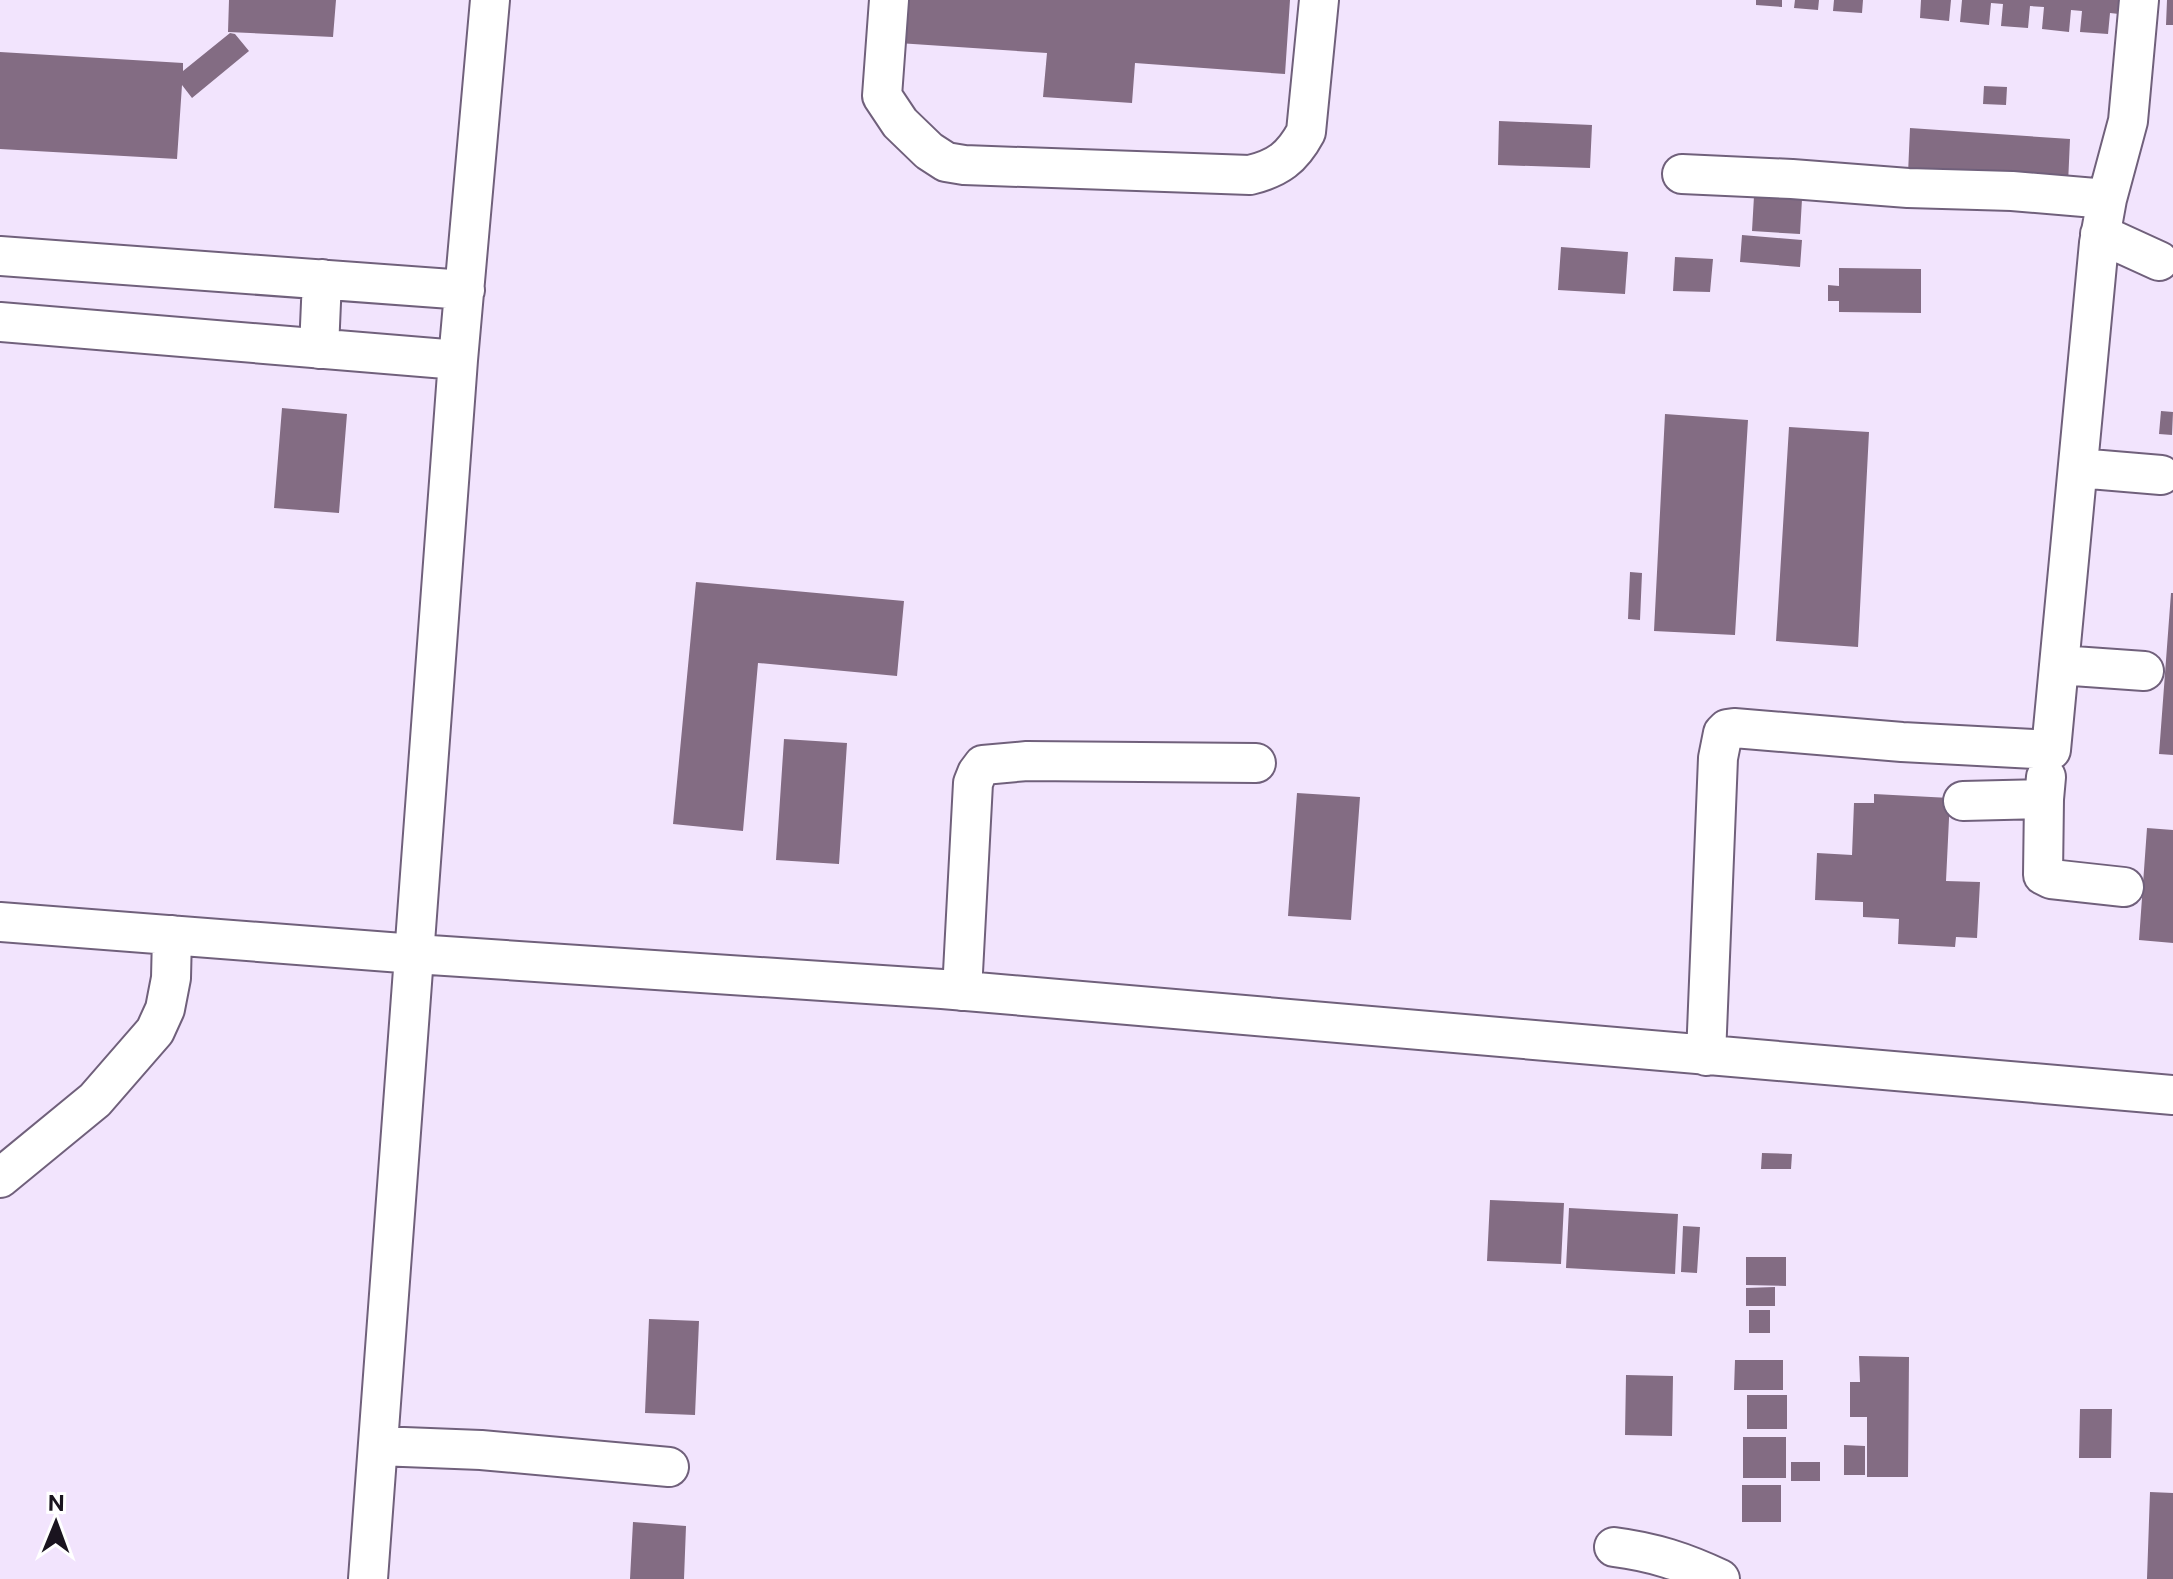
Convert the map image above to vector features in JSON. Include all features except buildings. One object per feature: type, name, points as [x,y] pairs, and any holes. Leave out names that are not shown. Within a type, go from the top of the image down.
[{"type":"street","points":[[368,1579],[458,360],[490,0]]},
{"type":"street","points":[[889,0],[882,96],[900,123],[929,151],[946,162],[1250,175],[1272,169],[1293,151],[1306,132],[1319,0]]},
{"type":"street","points":[[2124,887],[2051,879],[2043,875],[2044,799],[2104,217],[2128,121],[2139,0]]},
{"type":"street","points":[[1682,174],[2012,191],[2104,217],[2159,261]]},
{"type":"street","points":[[0,256],[465,290]]},
{"type":"street","points":[[319,349],[322,279]]},
{"type":"street","points":[[0,322],[458,360]]},
{"type":"street","points":[[2078,468],[2161,475]]},
{"type":"street","points":[[2059,665],[2144,671]]},
{"type":"street","points":[[1706,1056],[1718,758],[1723,733],[1727,729],[2051,750]]},
{"type":"street","points":[[962,991],[973,783],[983,765],[1027,761],[1256,763]]},
{"type":"street","points":[[1963,801],[2044,799]]},
{"type":"street","points":[[0,922],[962,991],[2173,1095]]},
{"type":"street","points":[[0,1178],[95,1100],[155,1031],[165,1009],[171,978],[172,935]]},
{"type":"street","points":[[378,1446],[481,1450],[669,1467]]},
{"type":"street","points":[[1614,1547],[1676,1559],[1720,1579]]}]
